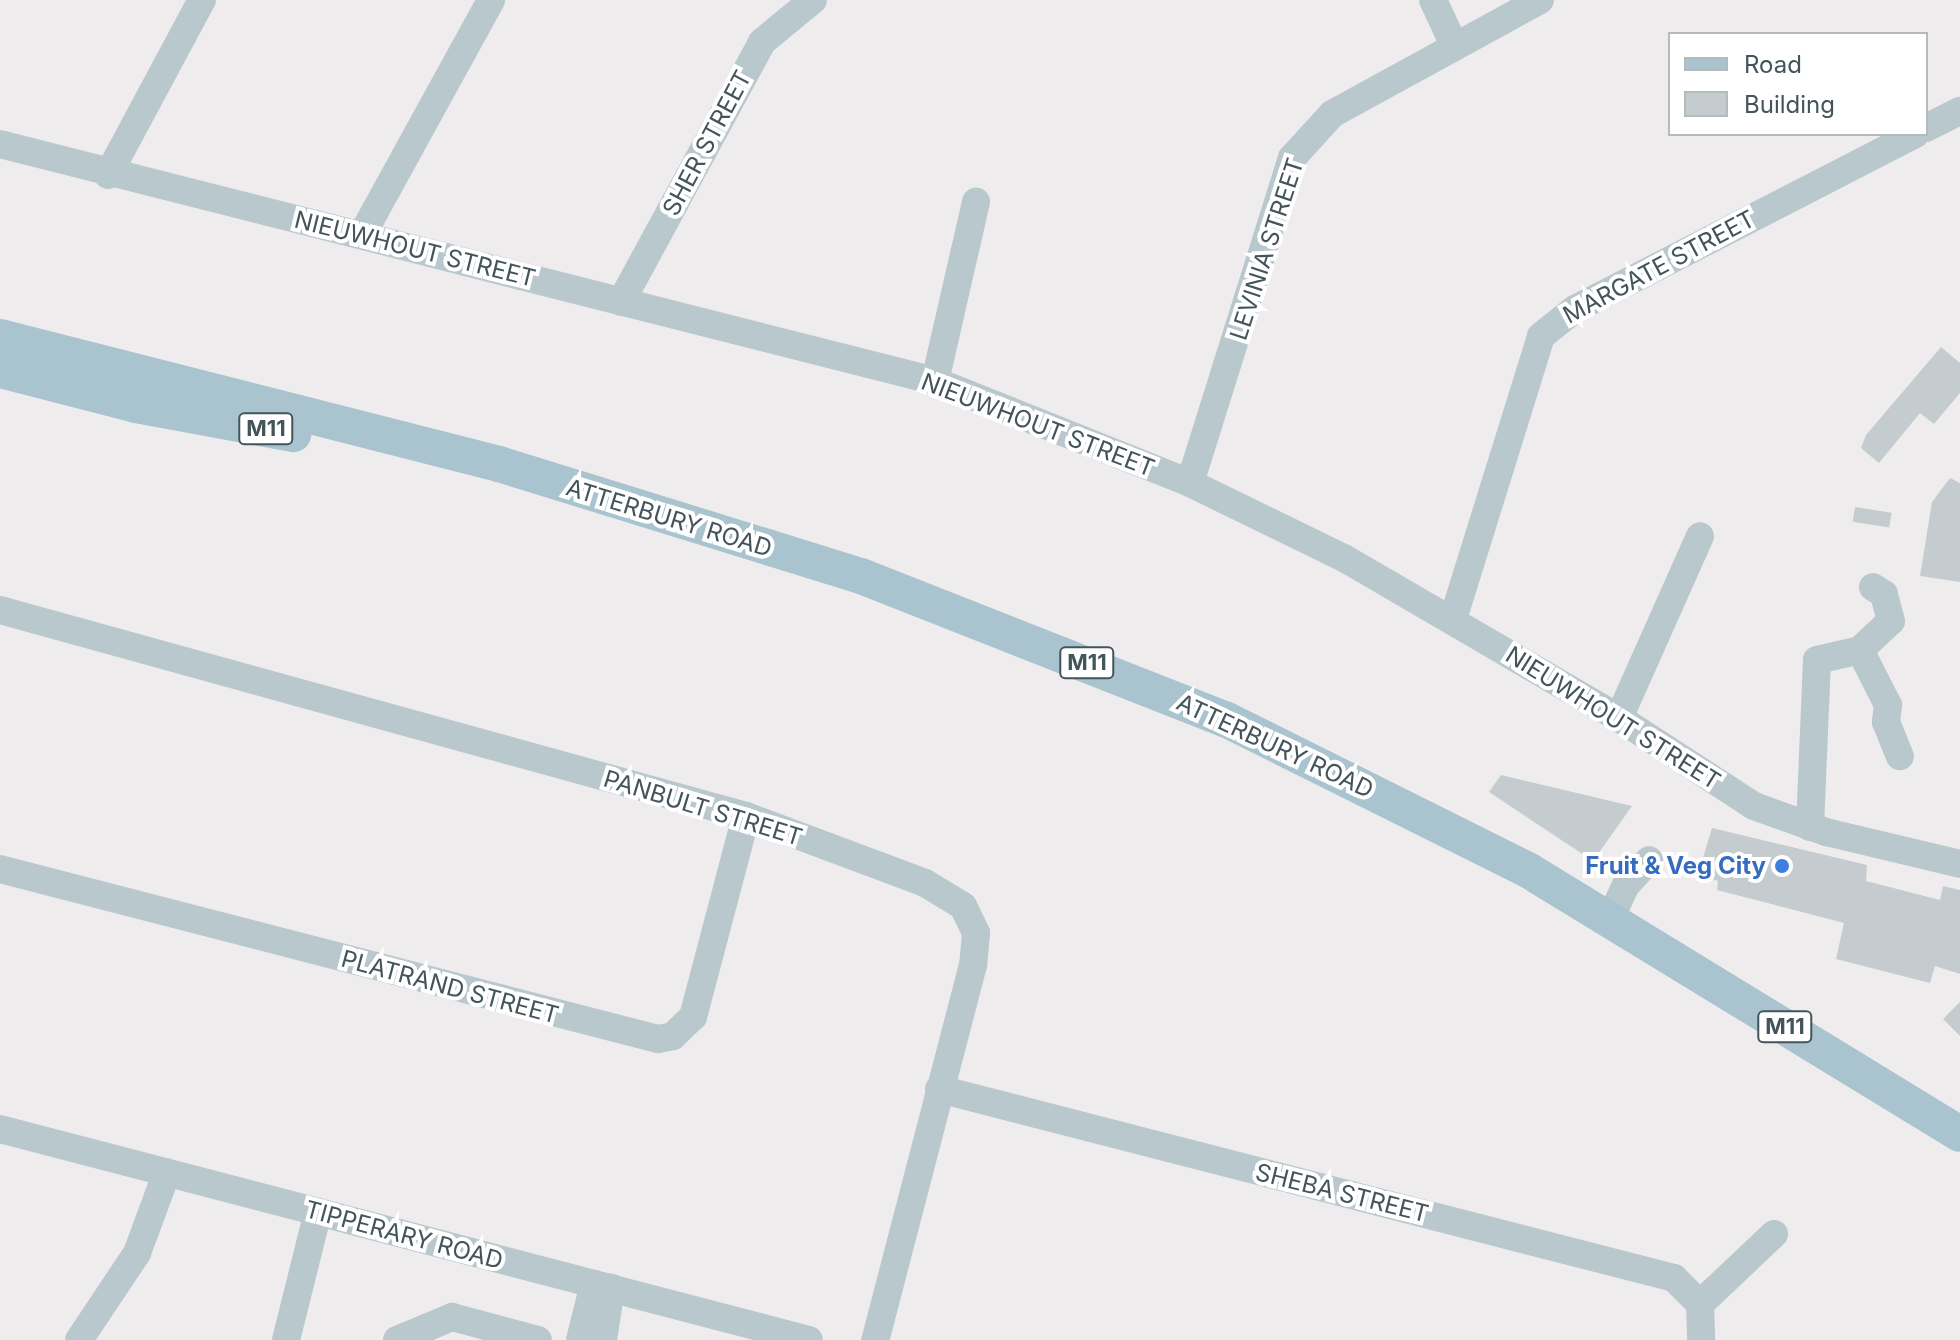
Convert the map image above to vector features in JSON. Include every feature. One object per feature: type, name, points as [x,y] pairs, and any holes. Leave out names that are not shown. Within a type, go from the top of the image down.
[{"type":"main road","name":"ATTERBURY ROAD","points":[[0,337],[499,464],[535,478],[861,576],[1227,720],[1515,863],[1960,1134]]},
{"type":"main road","name":"ATTERBURY ROAD","points":[[0,370],[136,405],[535,478]]},
{"type":"street","points":[[108,175],[202,0]]},
{"type":"street","points":[[363,233],[491,0]]},
{"type":"street","name":"SHER STREET","points":[[621,302],[762,42],[813,0]]},
{"type":"street","points":[[1433,0],[1454,45]]},
{"type":"street","name":"LEVINIA STREET","points":[[1190,483],[1292,158],[1332,114],[1540,0]]},
{"type":"street","points":[[1928,127],[1960,111]]},
{"type":"street","name":"MARGATE STREET","points":[[1453,619],[1529,361],[1547,330],[1575,309],[1911,136]]},
{"type":"street","name":"NIEUWHOUT STREET","points":[[0,144],[108,175],[363,233],[935,381],[1190,483],[1453,619],[1619,718],[1754,806],[1810,827],[1960,864]]},
{"type":"street","points":[[935,381],[976,202]]},
{"type":"street","points":[[1619,718],[1700,536]]},
{"type":"street","points":[[1810,827],[1817,660],[1860,650],[1891,621],[1884,594],[1873,587]]},
{"type":"street","name":"PANBULT STREET","points":[[0,610],[746,816],[925,883],[963,906],[976,933],[973,965],[875,1340]]},
{"type":"street","points":[[1860,650],[1888,705],[1886,722],[1900,756]]},
{"type":"street","name":"PLATRAND STREET","points":[[0,869],[658,1039],[673,1036],[693,1017],[746,816]]},
{"type":"street","points":[[1610,919],[1626,885],[1649,860]]},
{"type":"street","name":"SHEBA STREET","points":[[939,1089],[1674,1278],[1700,1304]]},
{"type":"street","name":"TIPPERARY ROAD","points":[[0,1129],[809,1340]]},
{"type":"street","points":[[79,1340],[137,1253],[167,1172]]},
{"type":"street","points":[[286,1340],[318,1212]]},
{"type":"street","points":[[1701,1340],[1700,1304],[1774,1234]]},
{"type":"street","points":[[580,1340],[602,1286]]},
{"type":"street","points":[[602,1286],[603,1340]]},
{"type":"street","points":[[397,1340],[452,1328],[538,1340]]},
{"type":"building","points":[[1941,347],[1960,363],[1960,393],[1934,424],[1920,413],[1879,463],[1861,448],[1866,435]]},
{"type":"building","points":[[1950,478],[1960,483],[1960,582],[1920,576],[1932,502]]},
{"type":"building","points":[[1855,507],[1892,513],[1889,528],[1853,522]]},
{"type":"building","points":[[1501,775],[1632,806],[1593,861],[1489,792]]},
{"type":"building","points":[[1712,828],[1867,865],[1866,881],[1940,900],[1943,886],[1960,890],[1960,974],[1935,966],[1930,983],[1836,959],[1844,923],[1717,890],[1718,881],[1698,874]]},
{"type":"building","points":[[1960,1002],[1960,1036],[1943,1019]]},
{"type":"place","name":"Fruit & Veg City","points":[[1782,866]]}]
